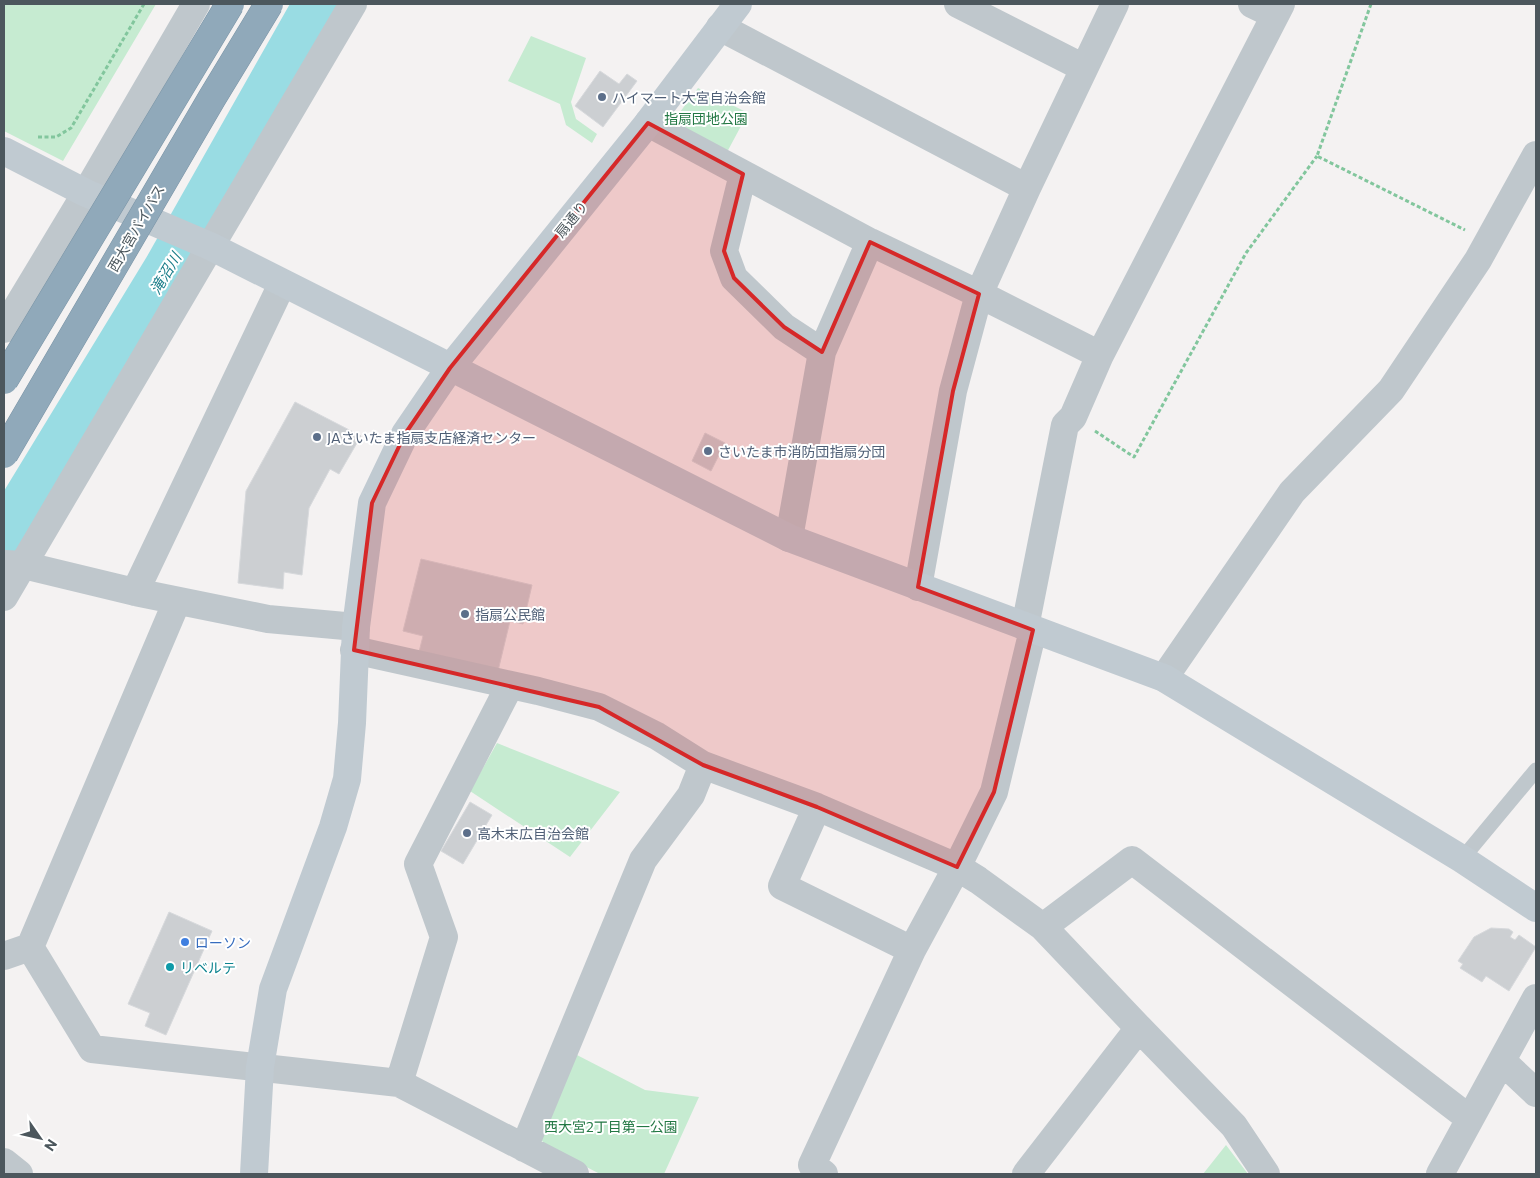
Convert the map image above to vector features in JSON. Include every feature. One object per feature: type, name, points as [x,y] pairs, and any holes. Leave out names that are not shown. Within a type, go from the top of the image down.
[{"type":"highway","points":[[4,380],[230,4]]},
{"type":"highway","name":"西大宮バイパス","points":[[4,454],[269,4]]},
{"type":"street","points":[[4,329],[196,4]]},
{"type":"street","points":[[4,597],[14,564],[204,244],[353,4]]},
{"type":"street","name":"扇通り","points":[[254,1174],[260,1067],[273,989],[333,827],[347,779],[352,723],[355,638],[372,503],[405,434],[450,368],[648,123],[738,4]]},
{"type":"street","points":[[958,4],[1084,68]]},
{"type":"street","points":[[918,587],[953,391],[979,294],[1027,188],[1116,4]]},
{"type":"street","points":[[824,1174],[812,1165],[912,950],[957,867],[994,792],[1029,629],[1065,425],[1073,417],[1100,356],[1269,8]]},
{"type":"street","points":[[720,27],[1027,188]]},
{"type":"street","points":[[648,123],[870,242],[979,294],[1100,356]]},
{"type":"street","points":[[4,151],[86,193],[204,244],[789,538],[1164,678],[1462,859],[1536,908]]},
{"type":"street","points":[[1164,678],[1292,492],[1392,390],[1478,260],[1536,155]]},
{"type":"street","points":[[743,174],[724,251],[734,278],[784,327],[822,352]]},
{"type":"street","points":[[789,538],[822,352],[870,242]]},
{"type":"street","points":[[135,592],[282,284]]},
{"type":"street","points":[[14,564],[135,592],[355,638],[510,685],[598,707],[657,736],[703,765],[817,807],[957,867],[1044,927],[1138,1028],[1234,1126],[1266,1174]]},
{"type":"street","points":[[4,956],[30,947],[178,601]]},
{"type":"street","points":[[399,1083],[444,937],[418,864],[510,685]]},
{"type":"street","points":[[524,1148],[643,860],[691,795],[703,765]]},
{"type":"street","points":[[817,807],[782,886],[912,950]]},
{"type":"street","points":[[1044,927],[1132,860],[1470,1119]]},
{"type":"street","points":[[30,947],[92,1049],[399,1083],[575,1174]]},
{"type":"street","points":[[1440,1174],[1536,998]]},
{"type":"street","points":[[1026,1174],[1138,1028]]},
{"type":"street","points":[[1502,1061],[1536,1093]]},
{"type":"street","points":[[4,1162],[18,1174]]},
{"type":"lane","points":[[1462,859],[1536,770]]},
{"type":"path","points":[[36,137],[56,137],[71,128],[144,4]]},
{"type":"path","points":[[1073,417],[1134,457],[1246,253],[1317,156],[1371,4]]},
{"type":"path","points":[[1317,156],[1488,241]]},
{"type":"highlighted area","points":[[648,123],[743,174],[724,251],[734,278],[784,327],[822,352],[870,242],[979,294],[953,391],[918,587],[1033,630],[994,792],[957,867],[817,807],[703,765],[599,707],[354,650],[372,503],[405,434],[450,368]]},
{"type":"green space","points":[[4,4],[156,4],[63,161],[4,131]]},
{"type":"green space","points":[[531,36],[586,58],[571,102],[576,119],[597,134],[592,143],[566,125],[560,104],[508,81]]},
{"type":"green space","name":"指扇団地公園","points":[[698,88],[748,113],[726,154],[674,128],[674,120]]},
{"type":"green space","points":[[497,743],[620,792],[570,857],[470,791]]},
{"type":"green space","name":"西大宮2丁目第一公園","points":[[575,1054],[645,1090],[699,1097],[664,1174],[600,1174],[544,1145],[539,1133]]},
{"type":"green space","points":[[1226,1145],[1248,1174],[1203,1174]]},
{"type":"building","points":[[600,71],[619,84],[627,74],[637,81],[603,127],[575,106]]},
{"type":"building","points":[[295,402],[361,436],[339,474],[330,469],[309,508],[302,575],[284,572],[283,589],[238,583],[246,491]]},
{"type":"building","points":[[705,433],[725,443],[711,471],[692,461]]},
{"type":"building","points":[[421,559],[532,585],[523,624],[510,621],[498,671],[419,652],[423,636],[403,631]]},
{"type":"building","points":[[470,802],[492,815],[463,864],[441,851]]},
{"type":"building","name":"リベルテ","points":[[169,912],[212,931],[166,1035],[145,1026],[150,1013],[128,1004]]},
{"type":"building","points":[[1491,928],[1509,929],[1513,932],[1510,937],[1515,940],[1519,935],[1536,947],[1509,991],[1486,976],[1482,982],[1460,968],[1463,964],[1458,961],[1474,937]]},
{"type":"waterway","name":"滝沼川","points":[[4,538],[168,269],[318,4]]},
{"type":"place","name":"ハイマート大宮自治会館","points":[[602,97]]},
{"type":"place","name":"JAさいたま指扇支店経済センター","points":[[317,437]]},
{"type":"place","name":"さいたま市消防団指扇分団","points":[[708,451]]},
{"type":"place","name":"指扇公民館","points":[[465,614]]},
{"type":"place","name":"高木末広自治会館","points":[[467,833]]},
{"type":"place","name":"ローソン","points":[[185,942]]},
{"type":"place","name":"リベルテ","points":[[170,967]]}]
